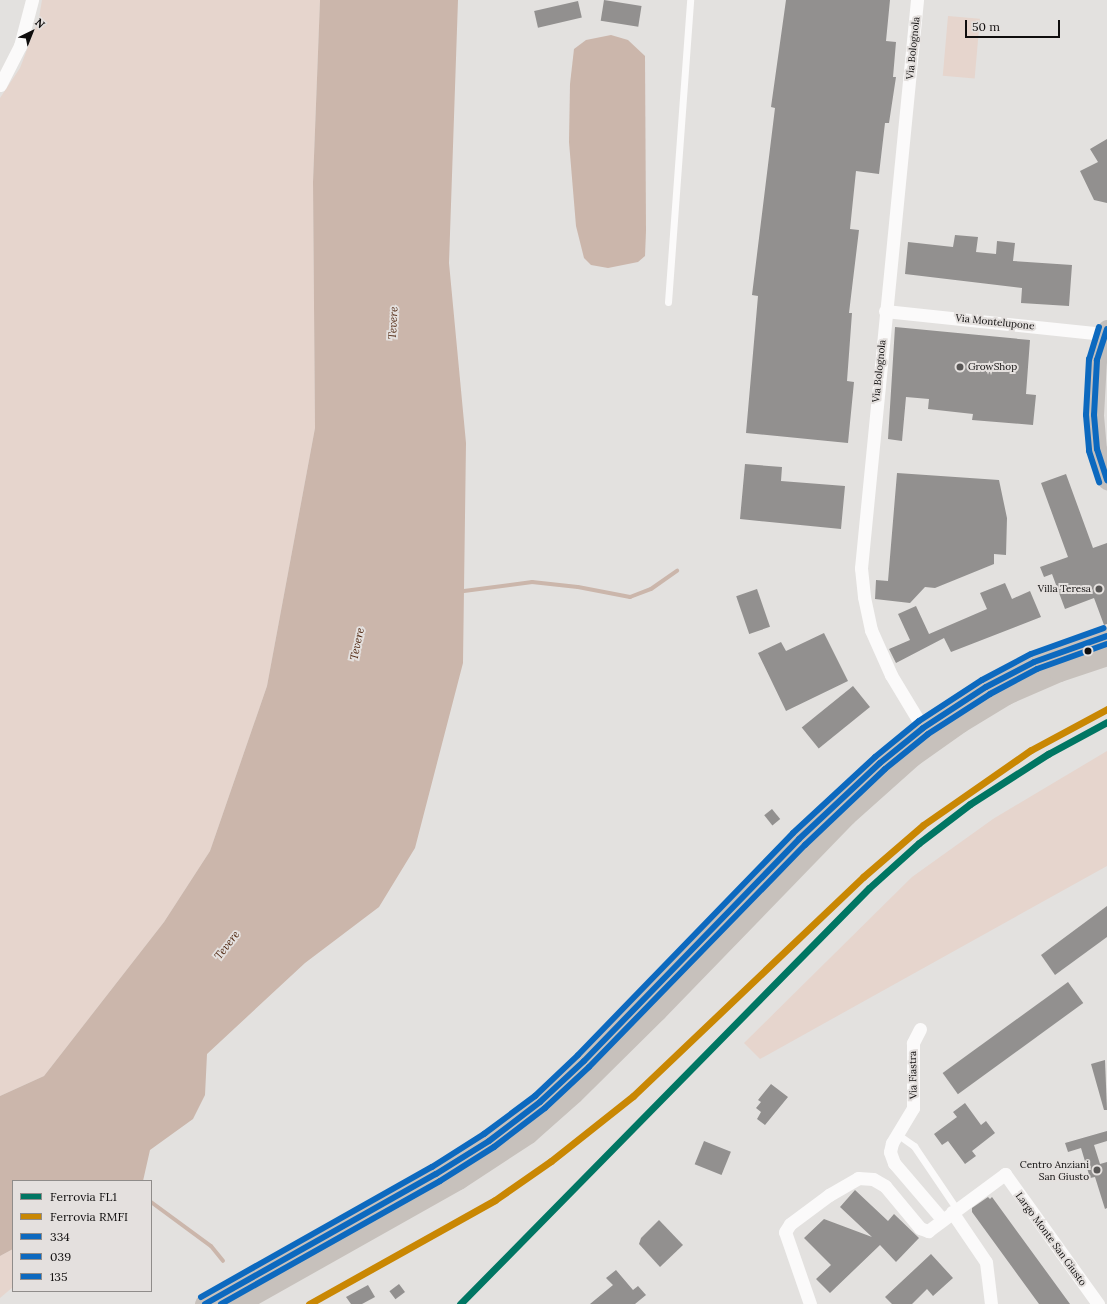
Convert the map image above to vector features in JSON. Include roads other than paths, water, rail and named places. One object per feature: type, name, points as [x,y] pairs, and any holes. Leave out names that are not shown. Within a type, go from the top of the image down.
[{"type":"main road","points":[[205,1304],[436,1174],[516,1121],[584,1061],[854,785],[924,728],[972,695],[1018,670],[1048,656],[1107,636]]},
{"type":"main road","points":[[236,1304],[453,1182],[528,1133],[573,1093],[656,1011],[846,814],[908,760],[960,722],[1006,694],[1059,671],[1107,655]]},
{"type":"street","points":[[0,85],[20,46],[32,0]]},
{"type":"street","name":"Via Bolognola","points":[[917,0],[861,558],[866,610],[876,641],[891,675],[924,728]]},
{"type":"street","name":"Via Montelupone","points":[[885,310],[1106,332]]},
{"type":"street","points":[[1106,332],[1097,360],[1094,415],[1097,449],[1107,480]]},
{"type":"street","name":"Via Fiastra","points":[[920,1029],[912,1042],[913,1108],[890,1148],[893,1160],[950,1213],[986,1262],[991,1304]]},
{"type":"street","name":"Largo Monte San Giusto","points":[[950,1213],[1005,1174],[1098,1304]]},
{"type":"street","points":[[810,1304],[785,1232],[802,1214],[839,1188],[858,1178],[868,1176],[885,1186],[922,1230],[930,1230],[950,1213]]},
{"type":"lane","points":[[668,302],[690,0]]},
{"type":"lane","points":[[897,1134],[914,1146],[950,1213]]},
{"type":"water","name":"Tevere","points":[[320,0],[458,0],[449,263],[466,443],[463,663],[415,848],[379,907],[305,963],[207,1054],[205,1095],[193,1119],[150,1150],[143,1180],[12,1180],[12,1250],[0,1256],[0,1096],[44,1076],[164,922],[210,851],[267,686],[315,428],[313,182]]},
{"type":"water","points":[[611,35],[628,40],[645,56],[646,231],[645,256],[638,262],[608,268],[591,265],[584,258],[576,226],[569,142],[570,84],[574,49],[586,40]]},
{"type":"waterway","points":[[464,591],[532,582],[578,587],[630,597],[651,589],[677,571]]},
{"type":"waterway","points":[[152,1203],[211,1246],[223,1261]]},
{"type":"rail line","name":"RMFI","points":[[309,1304],[495,1200],[551,1161],[633,1096],[863,877],[923,825],[1031,750],[1107,709]]},
{"type":"rail line","name":"FL1","points":[[460,1304],[869,888],[919,843],[970,804],[1048,754],[1107,722]]},
{"type":"place","name":"GrowShop","points":[[960,367]]},
{"type":"place","name":"Villa Teresa","points":[[1099,589]]},
{"type":"place","name":"Centro Anziani San Giusto","points":[[1097,1170]]}]
